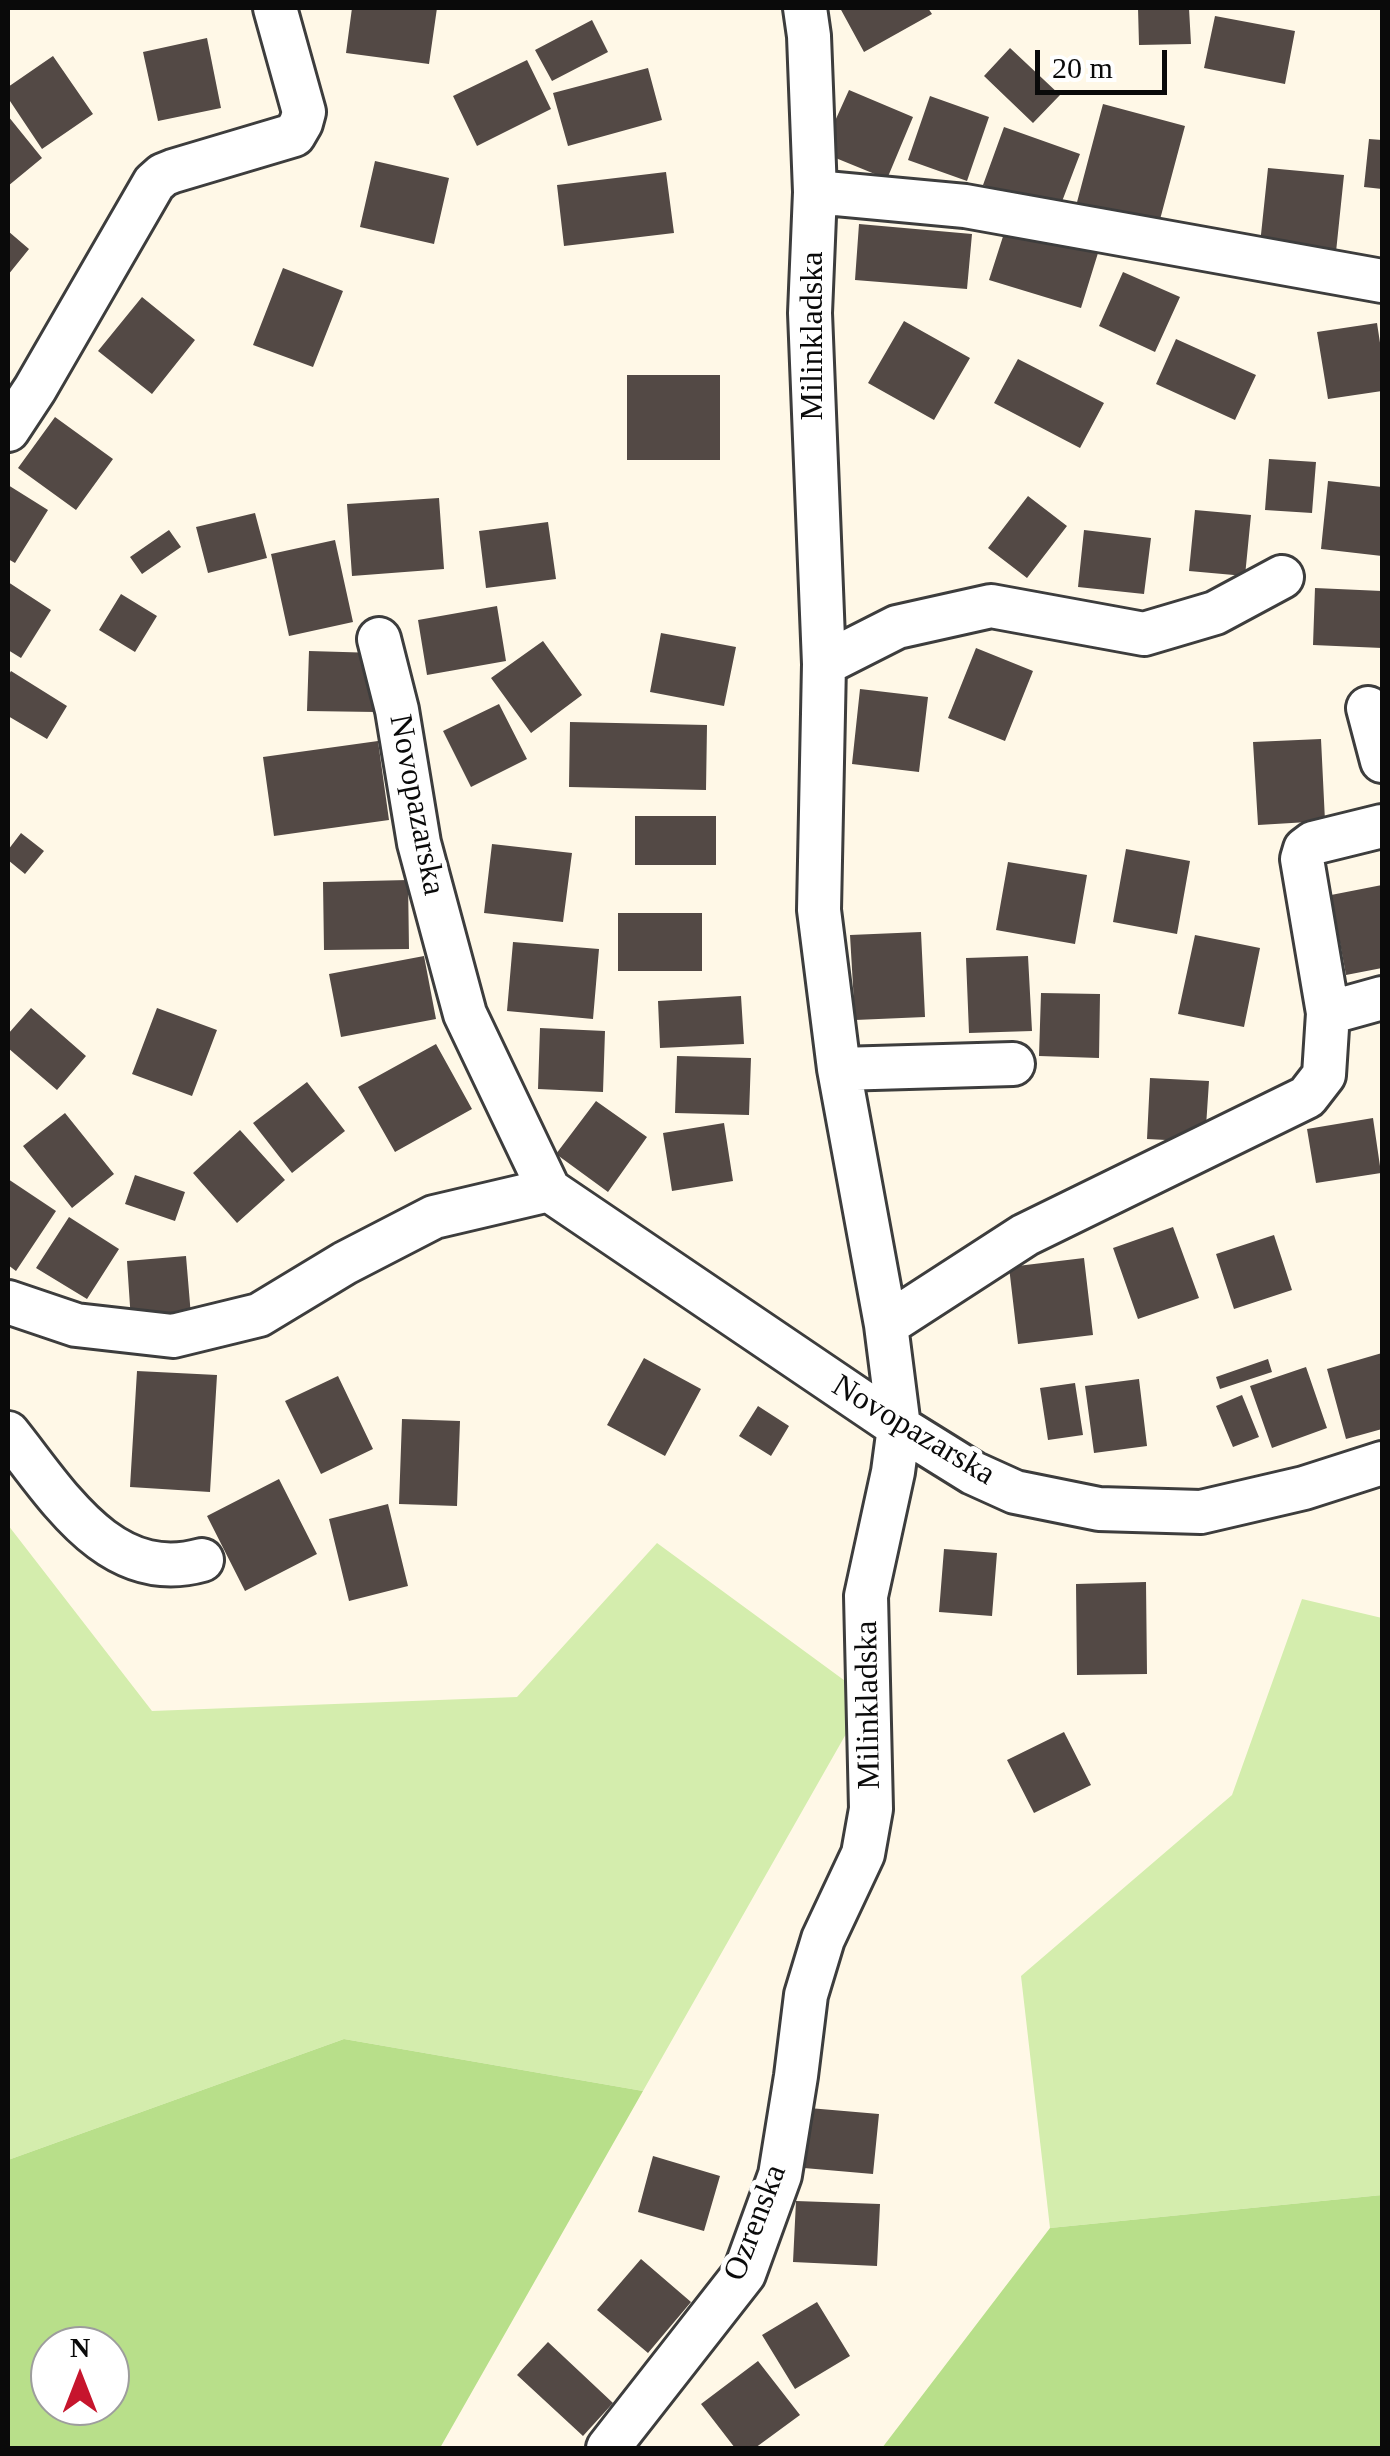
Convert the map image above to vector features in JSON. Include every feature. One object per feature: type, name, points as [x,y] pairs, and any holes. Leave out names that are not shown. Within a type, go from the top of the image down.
[{"type":"street","points":[[8,430],[154,183],[174,170],[294,134],[302,124],[304,112],[276,8]]},
{"type":"street","name":"Milinkladska","points":[[796,2076],[806,1995],[822,1939],[863,1854],[870,1809],[866,1596],[894,1472],[899,1427],[886,1324],[838,1069],[819,910],[824,664],[810,313],[815,192],[805,8]]},
{"type":"street","points":[[815,192],[966,206],[1382,281]]},
{"type":"street","points":[[824,664],[897,627],[991,606],[1144,634],[1215,614],[1282,577]]},
{"type":"street","name":"Novopazarska","points":[[379,639],[397,710],[419,843],[465,1014],[550,1190],[899,1427],[974,1473],[1015,1492],[1099,1510],[1201,1512],[1304,1488],[1382,1463]]},
{"type":"street","points":[[1368,708],[1382,760]]},
{"type":"street","points":[[886,1324],[1025,1235],[1307,1097],[1324,1076],[1328,1013],[1302,859],[1305,849],[1313,843],[1382,826]]},
{"type":"street","points":[[1328,1013],[1382,998]]},
{"type":"street","points":[[838,1069],[1014,1064]]},
{"type":"street","points":[[8,1302],[76,1324],[173,1336],[259,1315],[434,1217],[550,1190]]},
{"type":"street","points":[[8,1432],[81,1522],[124,1554],[158,1566],[202,1560]]},
{"type":"street","name":"Ozrenska","points":[[608,2448],[744,2274],[780,2175],[796,2076]]},
{"type":"green space","points":[[8,1525],[152,1711],[517,1697],[657,1543],[867,1697],[643,2091],[344,2039],[8,2160]]},
{"type":"green space","points":[[1302,1599],[1382,1618],[1382,2195],[1050,2228],[1021,1976],[1232,1795]]},
{"type":"green space","points":[[344,2039],[643,2091],[440,2448],[8,2448],[8,2160]]},
{"type":"green space","points":[[1382,2195],[1382,2448],[882,2448],[1050,2228]]},
{"type":"building","points":[[352,8],[437,8],[429,64],[346,53]]},
{"type":"building","points":[[840,8],[928,8],[932,14],[864,52]]},
{"type":"building","points":[[1138,8],[1189,8],[1191,44],[1139,45]]},
{"type":"building","points":[[1215,16],[1295,31],[1285,84],[1204,68]]},
{"type":"building","points":[[592,20],[608,52],[552,81],[535,50]]},
{"type":"building","points":[[207,38],[221,108],[158,121],[143,52]]},
{"type":"building","points":[[1010,48],[1060,95],[1033,123],[984,76]]},
{"type":"building","points":[[53,56],[93,114],[42,149],[8,98],[8,87]]},
{"type":"building","points":[[527,60],[551,109],[477,146],[453,96]]},
{"type":"building","points":[[648,68],[662,120],[568,146],[553,93]]},
{"type":"building","points":[[849,90],[913,117],[887,179],[821,152]]},
{"type":"building","points":[[930,96],[989,117],[967,181],[908,160]]},
{"type":"building","points":[[1103,104],[1185,126],[1158,227],[1076,206]]},
{"type":"building","points":[[8,116],[42,158],[8,186]]},
{"type":"building","points":[[1004,127],[1080,154],[1058,212],[983,185]]},
{"type":"building","points":[[1369,139],[1382,140],[1382,189],[1364,187]]},
{"type":"building","points":[[375,161],[449,178],[434,244],[360,227]]},
{"type":"building","points":[[1268,168],[1344,175],[1336,252],[1260,244]]},
{"type":"building","points":[[666,172],[674,233],[564,246],[557,185]]},
{"type":"building","points":[[859,224],[972,234],[967,289],[855,280]]},
{"type":"building","points":[[1007,224],[1098,253],[1081,308],[989,280]]},
{"type":"building","points":[[8,231],[29,249],[8,275]]},
{"type":"building","points":[[283,268],[343,291],[313,367],[253,345]]},
{"type":"building","points":[[1123,272],[1180,297],[1155,352],[1099,326]]},
{"type":"building","points":[[142,297],[195,340],[152,394],[98,351]]},
{"type":"building","points":[[904,321],[970,358],[934,420],[868,383]]},
{"type":"building","points":[[1377,323],[1382,391],[1328,399],[1317,332]]},
{"type":"building","points":[[1176,339],[1256,375],[1235,420],[1156,384]]},
{"type":"building","points":[[1018,359],[1104,403],[1080,448],[994,403]]},
{"type":"building","points":[[627,375],[720,375],[720,460],[627,460]]},
{"type":"building","points":[[55,417],[113,459],[76,510],[18,468]]},
{"type":"building","points":[[1269,459],[1316,462],[1312,513],[1265,510]]},
{"type":"building","points":[[1328,481],[1382,487],[1382,556],[1321,549]]},
{"type":"building","points":[[8,485],[48,510],[15,563],[8,559]]},
{"type":"building","points":[[1028,496],[1067,526],[1027,578],[988,548]]},
{"type":"building","points":[[439,498],[444,569],[352,576],[347,504]]},
{"type":"building","points":[[1195,510],[1251,515],[1245,576],[1189,571]]},
{"type":"building","points":[[255,513],[267,558],[208,573],[196,527]]},
{"type":"building","points":[[548,522],[556,579],[486,588],[479,531]]},
{"type":"building","points":[[169,530],[181,547],[142,574],[130,557]]},
{"type":"building","points":[[1084,530],[1151,538],[1144,594],[1078,587]]},
{"type":"building","points":[[335,540],[353,622],[289,636],[271,554]]},
{"type":"building","points":[[8,582],[51,610],[21,658],[8,650]]},
{"type":"building","points":[[1315,588],[1382,591],[1382,648],[1313,645]]},
{"type":"building","points":[[121,594],[157,616],[135,652],[99,630]]},
{"type":"building","points":[[497,606],[506,661],[427,675],[418,620]]},
{"type":"building","points":[[661,633],[736,647],[724,706],[650,692]]},
{"type":"building","points":[[543,641],[582,695],[531,733],[491,678]]},
{"type":"building","points":[[976,648],[1033,671],[1005,741],[948,718]]},
{"type":"building","points":[[309,651],[377,653],[376,712],[307,711]]},
{"type":"building","points":[[11,671],[67,706],[47,739],[8,716]]},
{"type":"building","points":[[860,689],[928,697],[919,772],[852,764]]},
{"type":"building","points":[[499,704],[527,759],[471,787],[443,731]]},
{"type":"building","points":[[570,722],[707,725],[706,790],[569,787]]},
{"type":"building","points":[[1321,739],[1325,821],[1258,825],[1253,742]]},
{"type":"building","points":[[378,741],[389,820],[274,836],[263,757]]},
{"type":"building","points":[[635,816],[716,816],[716,865],[635,865]]},
{"type":"building","points":[[21,833],[44,851],[25,874],[8,860],[8,850]]},
{"type":"building","points":[[492,844],[572,853],[563,922],[484,913]]},
{"type":"building","points":[[1126,849],[1190,861],[1177,934],[1113,922]]},
{"type":"building","points":[[1008,862],[1087,875],[1075,944],[996,930]]},
{"type":"building","points":[[408,880],[409,949],[324,950],[323,882]]},
{"type":"building","points":[[1382,885],[1382,968],[1346,975],[1331,895]]},
{"type":"building","points":[[618,913],[702,913],[702,971],[618,971]]},
{"type":"building","points":[[921,932],[925,1017],[855,1020],[850,935]]},
{"type":"building","points":[[1195,935],[1260,948],[1244,1027],[1178,1014]]},
{"type":"building","points":[[513,942],[599,949],[593,1019],[507,1011]]},
{"type":"building","points":[[424,956],[436,1019],[341,1037],[329,974]]},
{"type":"building","points":[[1028,956],[1032,1031],[969,1033],[966,958]]},
{"type":"building","points":[[1041,993],[1100,994],[1099,1058],[1039,1056]]},
{"type":"building","points":[[741,996],[744,1044],[660,1048],[658,1001]]},
{"type":"building","points":[[31,1008],[86,1056],[57,1090],[8,1048],[8,1034]]},
{"type":"building","points":[[157,1008],[217,1030],[192,1096],[132,1074]]},
{"type":"building","points":[[540,1028],[605,1031],[603,1092],[538,1089]]},
{"type":"building","points":[[436,1044],[472,1109],[395,1152],[358,1087]]},
{"type":"building","points":[[677,1056],[751,1058],[749,1115],[675,1113]]},
{"type":"building","points":[[1150,1078],[1209,1081],[1205,1142],[1147,1139]]},
{"type":"building","points":[[307,1082],[345,1131],[292,1173],[253,1123]]},
{"type":"building","points":[[596,1101],[647,1137],[608,1192],[556,1154]]},
{"type":"building","points":[[65,1113],[114,1174],[72,1208],[23,1146]]},
{"type":"building","points":[[1373,1118],[1381,1173],[1316,1183],[1307,1129]]},
{"type":"building","points":[[724,1123],[733,1181],[672,1191],[663,1133]]},
{"type":"building","points":[[240,1130],[285,1180],[237,1223],[193,1173]]},
{"type":"building","points":[[135,1175],[185,1192],[175,1221],[125,1204]]},
{"type":"building","points":[[8,1179],[56,1211],[16,1271],[8,1265]]},
{"type":"building","points":[[69,1217],[119,1249],[87,1299],[36,1268]]},
{"type":"building","points":[[1173,1227],[1199,1298],[1138,1319],[1113,1248]]},
{"type":"building","points":[[1274,1235],[1292,1290],[1234,1309],[1216,1254]]},
{"type":"building","points":[[186,1256],[191,1316],[131,1321],[127,1261]]},
{"type":"building","points":[[1084,1258],[1093,1335],[1018,1344],[1009,1267]]},
{"type":"building","points":[[1382,1353],[1382,1429],[1346,1439],[1327,1369]]},
{"type":"building","points":[[644,1358],[701,1389],[665,1456],[607,1425]]},
{"type":"building","points":[[1268,1359],[1272,1372],[1220,1389],[1216,1377]]},
{"type":"building","points":[[1306,1367],[1327,1428],[1272,1448],[1250,1386]]},
{"type":"building","points":[[137,1371],[217,1375],[210,1492],[130,1487]]},
{"type":"building","points":[[338,1376],[373,1449],[321,1474],[285,1401]]},
{"type":"building","points":[[1139,1379],[1147,1446],[1094,1453],[1085,1386]]},
{"type":"building","points":[[1075,1383],[1083,1435],[1048,1440],[1040,1388]]},
{"type":"building","points":[[1242,1395],[1259,1437],[1233,1447],[1216,1406]]},
{"type":"building","points":[[758,1406],[789,1426],[771,1456],[739,1436]]},
{"type":"building","points":[[402,1419],[460,1421],[457,1506],[399,1504]]},
{"type":"building","points":[[279,1479],[317,1554],[245,1591],[207,1516]]},
{"type":"building","points":[[388,1504],[408,1586],[349,1601],[329,1519]]},
{"type":"building","points":[[944,1549],[997,1553],[992,1616],[939,1612]]},
{"type":"building","points":[[1146,1582],[1147,1674],[1077,1675],[1076,1584]]},
{"type":"building","points":[[1064,1732],[1091,1785],[1034,1813],[1007,1760]]},
{"type":"building","points":[[809,2108],[879,2114],[873,2174],[804,2168]]},
{"type":"building","points":[[653,2156],[720,2176],[704,2231],[638,2212]]},
{"type":"building","points":[[796,2201],[880,2204],[877,2266],[793,2262]]},
{"type":"building","points":[[641,2259],[691,2302],[648,2353],[597,2310]]},
{"type":"building","points":[[817,2302],[850,2356],[795,2389],[762,2335]]},
{"type":"building","points":[[548,2342],[613,2403],[583,2436],[517,2375]]},
{"type":"building","points":[[758,2361],[800,2415],[755,2448],[735,2448],[701,2404]]}]
